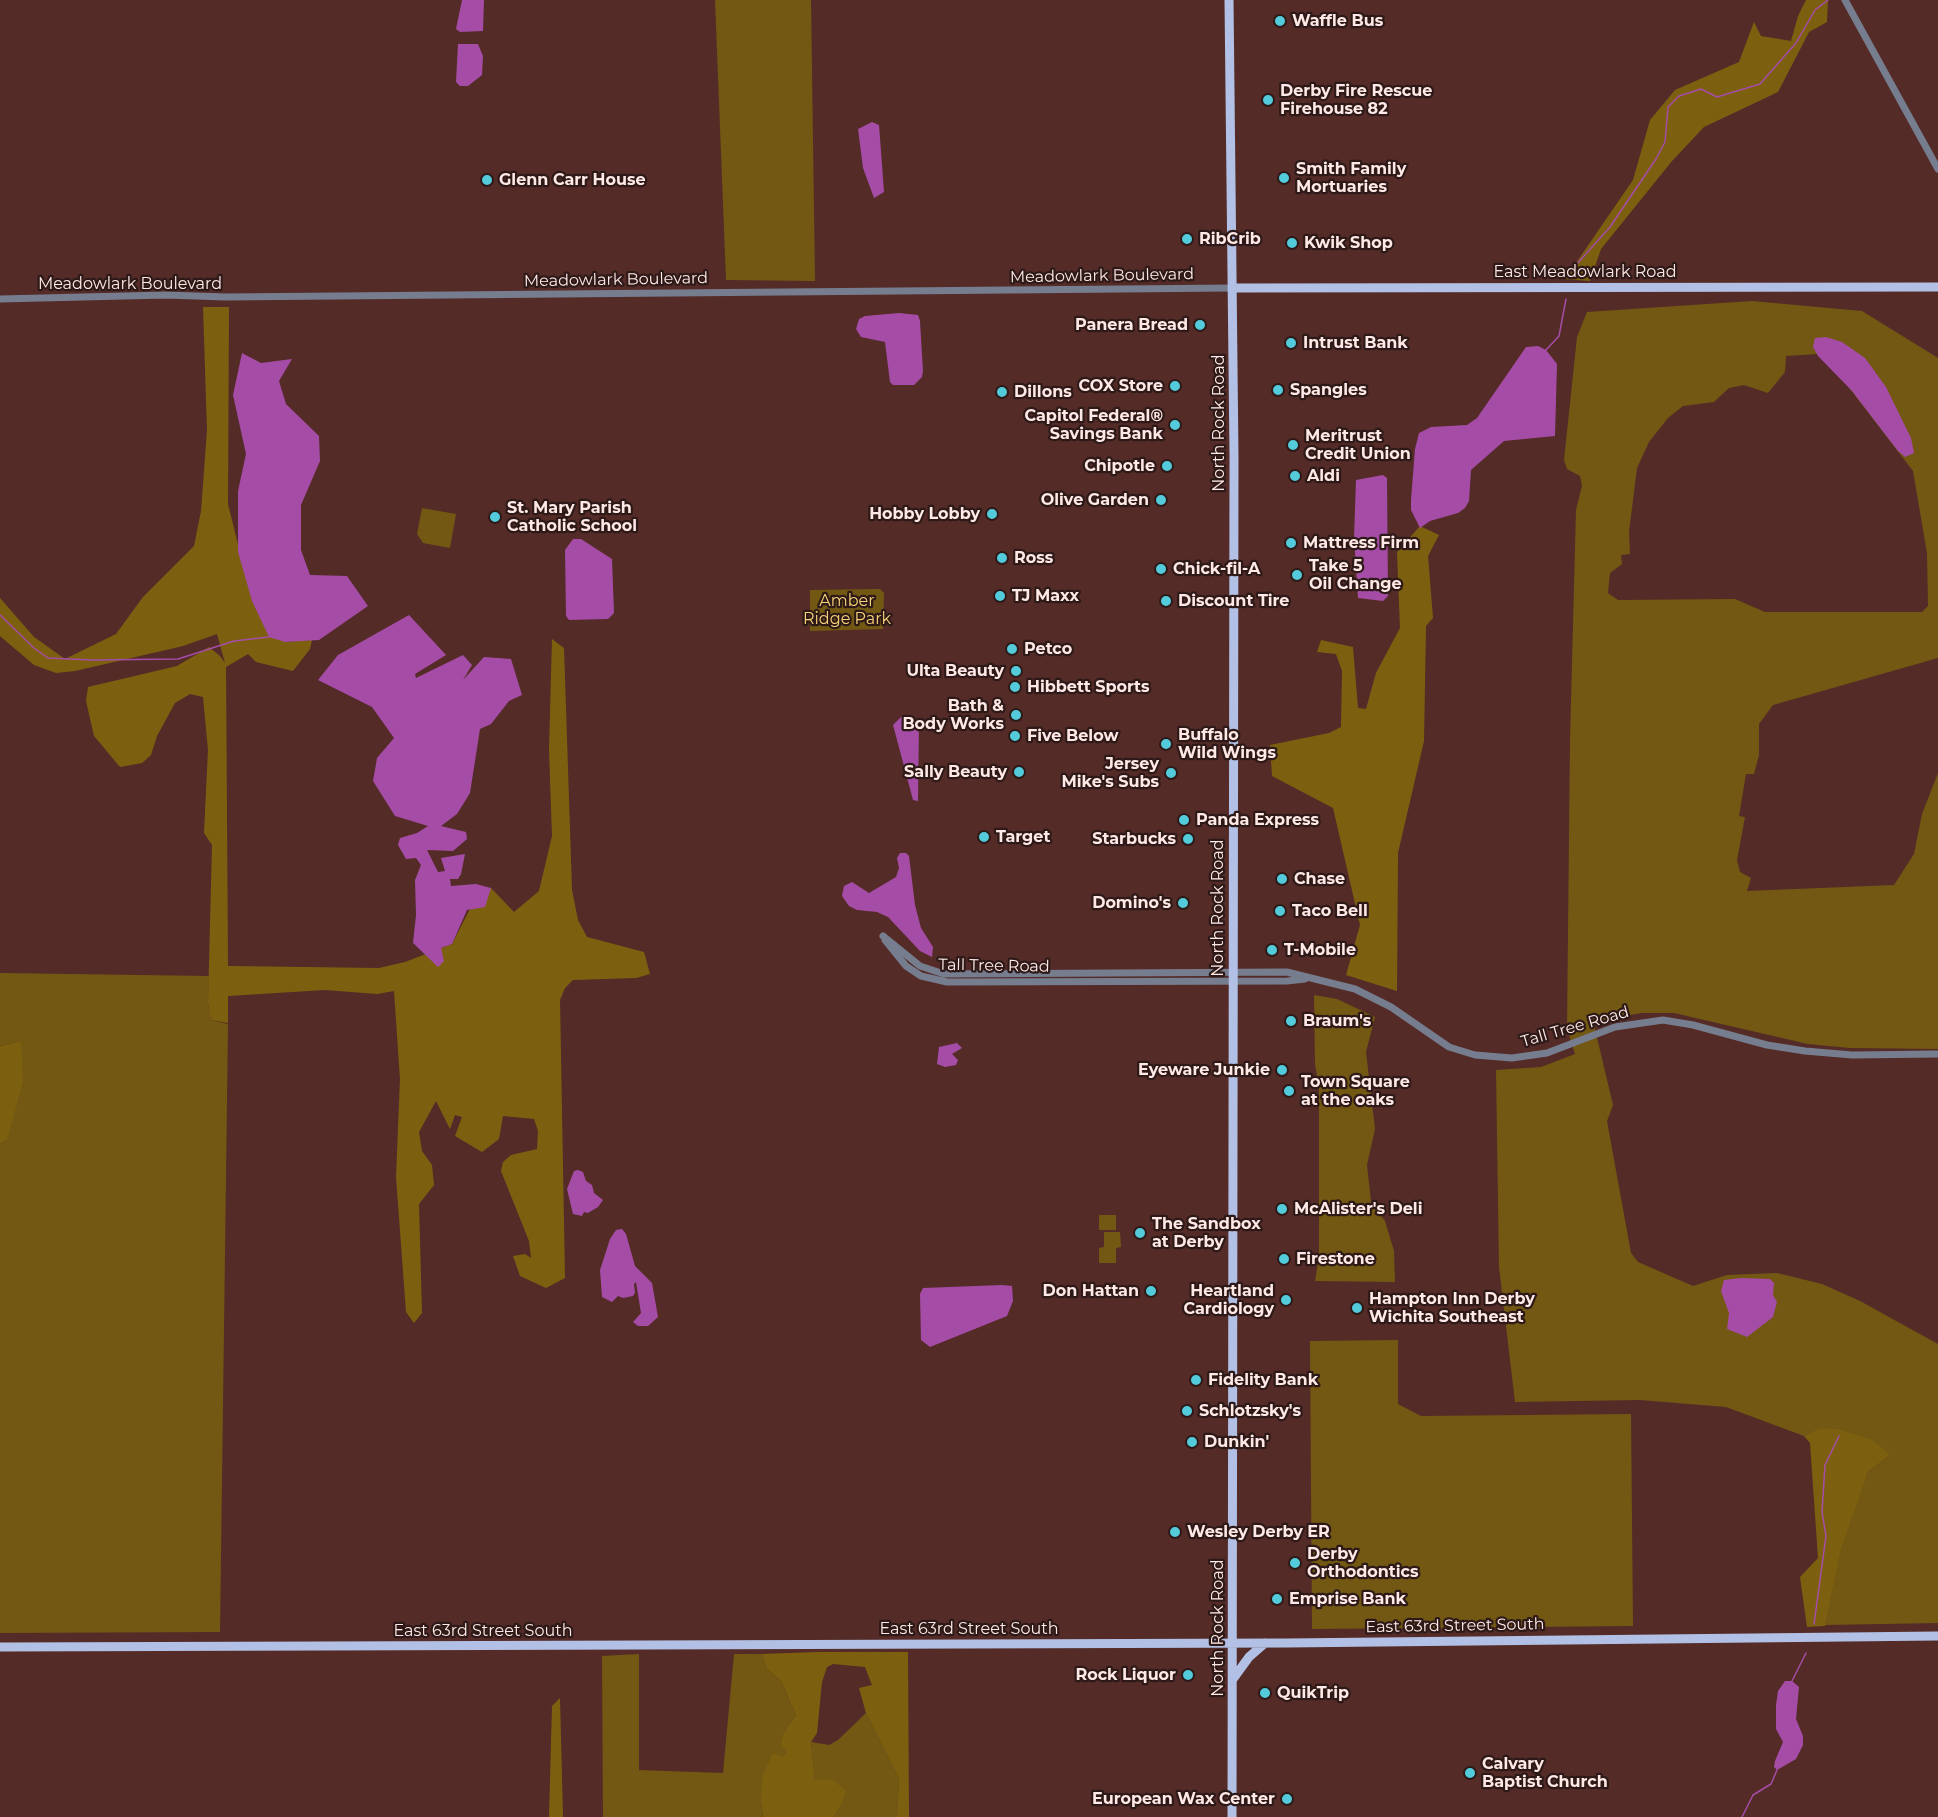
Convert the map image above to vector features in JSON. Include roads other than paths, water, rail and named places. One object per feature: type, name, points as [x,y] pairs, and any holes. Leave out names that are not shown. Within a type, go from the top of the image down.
[{"type":"main road","name":"North Rock Road","points":[[1229,0],[1233,288],[1232,1817]]},
{"type":"main road","name":"East Meadowlark Road","points":[[1233,288],[1938,287]]},
{"type":"main road","name":"East 63rd Street South","points":[[0,1647],[1233,1644],[1938,1636]]},
{"type":"main road","points":[[1233,1679],[1249,1657],[1265,1643]]},
{"type":"street","points":[[1845,0],[1938,169]]},
{"type":"street","name":"Meadowlark Boulevard","points":[[0,298],[1233,288]]},
{"type":"street","name":"Tall Tree Road","points":[[1233,976],[935,981],[921,976],[906,966],[883,936],[920,966],[944,974],[1233,976],[1287,981],[1307,978],[1356,989],[1391,1007],[1449,1047],[1475,1055],[1521,1058],[1547,1053],[1615,1027],[1663,1020],[1693,1025],[1767,1045],[1805,1051],[1852,1055],[1938,1054]]},
{"type":"waterway","points":[[1567,275],[1610,227],[1656,159],[1665,142],[1668,107],[1679,96],[1701,89],[1717,97],[1760,84],[1796,43],[1815,10],[1828,0]]},
{"type":"waterway","points":[[1546,350],[1559,336],[1566,299]]},
{"type":"waterway","points":[[0,615],[34,648],[48,658],[178,659],[234,641],[269,637]]},
{"type":"waterway","points":[[1814,1624],[1826,1536],[1822,1512],[1825,1465],[1839,1436]]},
{"type":"waterway","points":[[1792,1681],[1806,1653]]},
{"type":"waterway","points":[[1742,1817],[1753,1795],[1771,1784],[1777,1770]]},
{"type":"place","name":"Waffle Bus","points":[[1280,21]]},
{"type":"place","name":"Derby Fire Rescue Firehouse 82","points":[[1268,100]]},
{"type":"place","name":"Smith Family Mortuaries","points":[[1284,178]]},
{"type":"place","name":"Glenn Carr House","points":[[487,180]]},
{"type":"place","name":"RibCrib","points":[[1187,239]]},
{"type":"place","name":"Kwik Shop","points":[[1292,243]]},
{"type":"place","name":"Panera Bread","points":[[1200,325]]},
{"type":"place","name":"Intrust Bank","points":[[1291,343]]},
{"type":"place","name":"COX Store","points":[[1175,386]]},
{"type":"place","name":"Spangles","points":[[1278,390]]},
{"type":"place","name":"Dillons","points":[[1002,392]]},
{"type":"place","name":"Capitol Federal® Savings Bank","points":[[1175,425]]},
{"type":"place","name":"Meritrust Credit Union","points":[[1293,445]]},
{"type":"place","name":"Chipotle","points":[[1167,466]]},
{"type":"place","name":"Aldi","points":[[1295,476]]},
{"type":"place","name":"Olive Garden","points":[[1161,500]]},
{"type":"place","name":"Hobby Lobby","points":[[992,514]]},
{"type":"place","name":"St. Mary Parish Catholic School","points":[[495,517]]},
{"type":"place","name":"Mattress Firm","points":[[1291,543]]},
{"type":"place","name":"Ross","points":[[1002,558]]},
{"type":"place","name":"Chick-fil-A","points":[[1161,569]]},
{"type":"place","name":"Take 5 Oil Change","points":[[1297,575]]},
{"type":"place","name":"TJ Maxx","points":[[1000,596]]},
{"type":"place","name":"Discount Tire","points":[[1166,601]]},
{"type":"place","name":"Petco","points":[[1012,649]]},
{"type":"place","name":"Ulta Beauty","points":[[1016,671]]},
{"type":"place","name":"Hibbett Sports","points":[[1015,687]]},
{"type":"place","name":"Bath & Body Works","points":[[1016,715]]},
{"type":"place","name":"Five Below","points":[[1015,736]]},
{"type":"place","name":"Buffalo Wild Wings","points":[[1166,744]]},
{"type":"place","name":"Sally Beauty","points":[[1019,772]]},
{"type":"place","name":"Jersey Mike's Subs","points":[[1171,773]]},
{"type":"place","name":"Panda Express","points":[[1184,820]]},
{"type":"place","name":"Target","points":[[984,837]]},
{"type":"place","name":"Starbucks","points":[[1188,839]]},
{"type":"place","name":"Chase","points":[[1282,879]]},
{"type":"place","name":"Domino's","points":[[1183,903]]},
{"type":"place","name":"Taco Bell","points":[[1280,911]]},
{"type":"place","name":"T-Mobile","points":[[1272,950]]},
{"type":"place","name":"Braum's","points":[[1291,1021]]},
{"type":"place","name":"Eyeware Junkie","points":[[1282,1070]]},
{"type":"place","name":"Town Square at the oaks","points":[[1289,1091]]},
{"type":"place","name":"McAlister's Deli","points":[[1282,1209]]},
{"type":"place","name":"The Sandbox at Derby","points":[[1140,1233]]},
{"type":"place","name":"Firestone","points":[[1284,1259]]},
{"type":"place","name":"Don Hattan","points":[[1151,1291]]},
{"type":"place","name":"Heartland Cardiology","points":[[1286,1300]]},
{"type":"place","name":"Hampton Inn Derby Wichita Southeast","points":[[1357,1308]]},
{"type":"place","name":"Fidelity Bank","points":[[1196,1380]]},
{"type":"place","name":"Schlotzsky's","points":[[1187,1411]]},
{"type":"place","name":"Dunkin'","points":[[1192,1442]]},
{"type":"place","name":"Wesley Derby ER","points":[[1175,1532]]},
{"type":"place","name":"Derby Orthodontics","points":[[1295,1563]]},
{"type":"place","name":"Emprise Bank","points":[[1277,1599]]},
{"type":"place","name":"Rock Liquor","points":[[1188,1675]]},
{"type":"place","name":"QuikTrip","points":[[1265,1693]]},
{"type":"place","name":"Calvary Baptist Church","points":[[1470,1773]]},
{"type":"place","name":"European Wax Center","points":[[1287,1799]]},
{"type":"park label","name":"Amber Ridge Park","points":[[847,610]]}]
